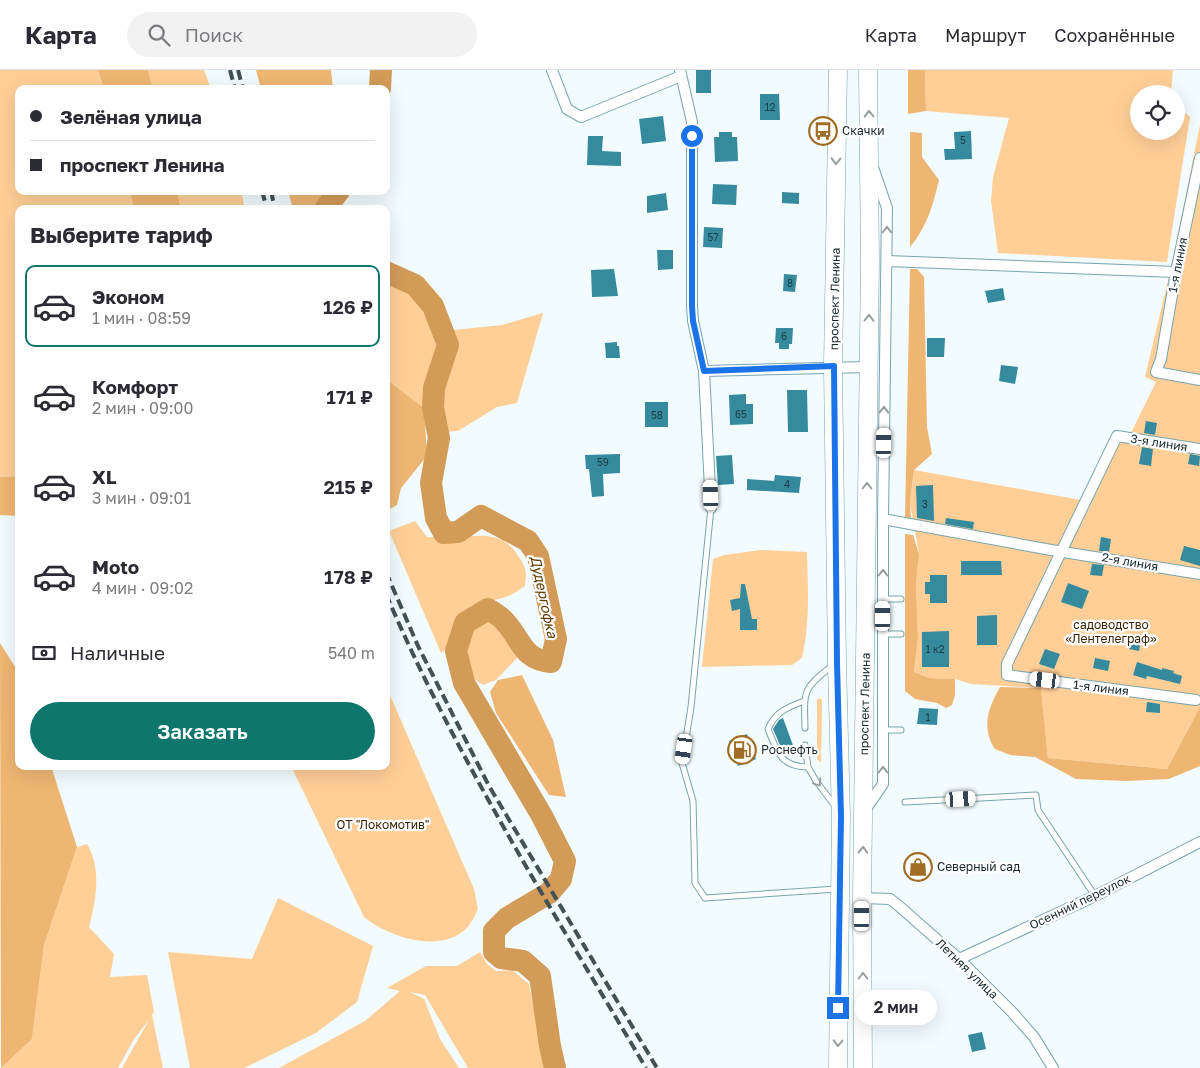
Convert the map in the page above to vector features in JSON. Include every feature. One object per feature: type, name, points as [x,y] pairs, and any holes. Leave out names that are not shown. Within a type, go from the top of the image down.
[{"type":"highway","name":"проспект Ленина","points":[[838,70],[834,366],[837,663],[841,816],[838,1068]]},
{"type":"highway","name":"проспект Ленина","points":[[863,1068],[862,898],[870,158],[868,70]]},
{"type":"street","points":[[552,70],[568,109],[581,117],[681,73],[692,122],[692,306],[693,321],[704,371],[711,508]]},
{"type":"street","points":[[863,813],[883,784],[883,519],[887,208],[870,158]]},
{"type":"street","name":"1-я линия","points":[[1200,158],[1176,272],[1161,359],[1156,372],[1200,380]]},
{"type":"street","points":[[887,261],[1176,272]]},
{"type":"street","points":[[704,371],[834,366],[868,367]]},
{"type":"street","name":"3-я линия","points":[[1061,550],[1117,436],[1200,450]]},
{"type":"street","name":"2-я линия","points":[[883,519],[1051,550],[1061,550],[1200,574]]},
{"type":"street","name":"1-я линия","points":[[1061,550],[1008,664],[1007,675],[1196,700]]},
{"type":"street","name":"Осенний переулок","points":[[959,960],[1095,896],[1200,842]]},
{"type":"street","name":"Летняя улица","points":[[862,898],[891,900],[959,960],[1034,1037],[1053,1068]]},
{"type":"lane","points":[[711,508],[691,707],[682,762],[693,800],[695,883],[705,898],[840,889]]},
{"type":"lane","points":[[883,599],[901,599]]},
{"type":"lane","points":[[883,634],[900,634]]},
{"type":"lane","points":[[805,728],[804,701],[806,689],[813,681],[837,663]]},
{"type":"lane","points":[[804,701],[786,707],[772,718],[768,729],[777,752],[785,762],[798,767],[808,767]]},
{"type":"lane","points":[[883,730],[901,730]]},
{"type":"lane","points":[[806,745],[808,767],[841,816]]},
{"type":"lane","points":[[905,802],[1036,795],[1038,810],[1095,896]]},
{"type":"green space","points":[[0,70],[98,70],[103,85],[15,85],[15,195],[131,195],[133,205],[15,205],[15,476],[0,477]]},
{"type":"green space","points":[[148,70],[204,70],[210,85],[152,85]]},
{"type":"green space","points":[[925,70],[1173,70],[1172,85],[1130,85],[1130,140],[1185,140],[1185,113],[1190,117],[1167,262],[998,253],[991,201],[993,177],[1009,118],[926,111]]},
{"type":"green space","name":"садоводство «Лентелеграф»","points":[[1200,125],[1200,707],[1167,769],[1048,758],[1041,688],[971,684],[955,679],[929,678],[914,672],[918,638],[916,584],[919,554],[910,503],[914,470],[1081,500],[1113,434],[1130,435],[1156,382],[1145,377],[1170,272]]},
{"type":"green space","points":[[178,195],[242,195],[244,205],[180,205]]},
{"type":"green space","points":[[390,285],[406,291],[422,303],[437,348],[429,370],[424,408],[390,382]]},
{"type":"green space","points":[[543,313],[517,403],[497,407],[458,431],[444,432],[438,412],[437,396],[450,349],[453,330],[502,325]]},
{"type":"green space","points":[[415,521],[427,537],[487,536],[503,541],[511,546],[525,569],[525,586],[510,595],[482,604],[468,611],[460,621],[450,643],[441,653],[390,531]]},
{"type":"green space","points":[[761,550],[807,552],[807,619],[802,658],[792,665],[702,667],[713,559],[724,555]]},
{"type":"green space","points":[[485,619],[499,625],[520,655],[496,680],[483,685],[467,674],[463,660],[465,641],[474,624]]},
{"type":"green space","name":"ОТ \"Локомотив\"","points":[[390,695],[474,889],[478,909],[466,929],[455,936],[442,940],[428,941],[400,936],[387,931],[364,917],[293,770],[390,770]]},
{"type":"green space","points":[[817,699],[822,699],[821,763],[817,759]]},
{"type":"green space","points":[[87,844],[95,864],[96,874],[94,906],[89,927],[114,954],[110,977],[147,975],[154,1012],[152,1015],[163,1068],[122,1068],[149,1020],[134,1039],[118,1068],[1,1068],[32,1039],[44,945],[77,847]]},
{"type":"green space","points":[[278,898],[373,946],[357,1002],[316,1033],[244,1068],[190,1068],[168,952],[252,959]]},
{"type":"green space","points":[[480,952],[487,964],[496,971],[512,970],[529,984],[545,1068],[468,1068],[425,995],[410,992],[424,999],[440,1039],[459,1068],[279,1068],[365,1021],[400,991],[387,988],[426,966],[457,966]]},
{"type":"shaded area","points":[[98,70],[148,70],[152,85],[103,85]]},
{"type":"shaded area","points":[[256,70],[331,70],[333,85],[260,85]]},
{"type":"shaded area","points":[[908,70],[925,70],[926,111],[908,114]]},
{"type":"shaded area","points":[[910,132],[922,133],[922,157],[939,180],[932,207],[925,224],[910,247]]},
{"type":"shaded area","points":[[131,195],[178,195],[180,205],[133,205]]},
{"type":"shaded area","points":[[289,195],[331,195],[330,205],[292,205]]},
{"type":"shaded area","points":[[910,269],[917,269],[924,277],[927,427],[932,454],[914,470],[910,502],[911,519],[905,517]]},
{"type":"shaded area","points":[[390,382],[424,408],[427,456],[401,488],[397,505],[390,509]]},
{"type":"shaded area","points":[[15,476],[15,516],[0,515],[0,477]]},
{"type":"shaded area","points":[[905,534],[913,535],[919,554],[916,584],[918,638],[914,672],[929,678],[955,679],[955,695],[952,705],[946,708],[937,703],[915,699],[905,691]]},
{"type":"shaded area","points":[[0,643],[15,667],[15,770],[52,770],[77,847],[44,945],[32,1039],[1,1068]]},
{"type":"shaded area","points":[[522,675],[553,740],[566,797],[549,795],[496,713],[490,692],[498,680]]},
{"type":"shaded area","points":[[1000,687],[1041,688],[1048,758],[1167,769],[1200,707],[1200,766],[1169,779],[1127,781],[1076,779],[1035,757],[1010,755],[995,749],[988,733],[989,710]]},
{"type":"building","points":[[696,70],[711,70],[711,93],[696,93]]},
{"type":"building","points":[[760,94],[779,94],[780,120],[760,120]]},
{"type":"building","points":[[663,116],[666,141],[642,144],[639,119]]},
{"type":"building","points":[[971,131],[972,159],[945,160],[944,149],[955,149],[954,132]]},
{"type":"building","points":[[719,132],[732,132],[732,137],[737,137],[738,161],[715,162],[714,137],[719,137]]},
{"type":"building","points":[[588,136],[603,136],[602,151],[621,152],[621,166],[587,165]]},
{"type":"building","points":[[713,184],[737,185],[736,205],[712,204]]},
{"type":"building","points":[[782,192],[799,193],[799,204],[782,203]]},
{"type":"building","points":[[666,193],[668,210],[647,213],[647,196]]},
{"type":"building","points":[[704,227],[723,228],[722,248],[703,247]]},
{"type":"building","points":[[657,250],[673,250],[673,269],[658,270]]},
{"type":"building","points":[[614,269],[618,296],[592,297],[591,270]]},
{"type":"building","points":[[784,274],[797,275],[795,292],[783,291]]},
{"type":"building","points":[[1003,288],[1005,300],[988,303],[985,291]]},
{"type":"building","points":[[776,328],[793,328],[792,344],[789,344],[789,349],[779,349],[779,343],[775,343]]},
{"type":"building","points":[[927,338],[945,338],[944,357],[927,357]]},
{"type":"building","points":[[617,342],[620,358],[606,358],[605,343]]},
{"type":"building","points":[[1001,365],[1018,367],[1015,384],[999,381]]},
{"type":"building","points":[[787,390],[807,390],[808,432],[788,432]]},
{"type":"building","points":[[746,394],[746,404],[753,404],[753,424],[730,425],[729,395]]},
{"type":"building","points":[[645,402],[668,402],[668,427],[645,427]]},
{"type":"building","points":[[1146,421],[1157,423],[1155,435],[1144,433]]},
{"type":"building","points":[[1142,447],[1153,449],[1151,466],[1139,464]]},
{"type":"building","points":[[620,454],[620,473],[603,474],[604,496],[592,497],[589,469],[586,469],[585,455]]},
{"type":"building","points":[[1190,454],[1200,456],[1199,466],[1188,464]]},
{"type":"building","points":[[732,455],[734,484],[718,485],[716,456]]},
{"type":"building","points":[[775,475],[801,477],[799,493],[747,490],[747,479],[774,481]]},
{"type":"building","points":[[933,485],[934,521],[917,518],[916,486]]},
{"type":"building","points":[[946,518],[974,522],[973,529],[945,524]]},
{"type":"building","points":[[1101,537],[1111,539],[1109,552],[1099,551]]},
{"type":"building","points":[[1184,546],[1200,550],[1200,566],[1180,560]]},
{"type":"building","points":[[961,561],[1001,561],[1002,575],[961,575]]},
{"type":"building","points":[[1092,564],[1104,565],[1102,576],[1090,575]]},
{"type":"building","points":[[930,575],[947,575],[947,603],[930,603],[930,594],[925,594],[925,582],[930,582]]},
{"type":"building","points":[[1068,583],[1089,591],[1082,609],[1061,602]]},
{"type":"building","points":[[741,584],[745,584],[752,619],[757,619],[757,630],[740,630],[740,609],[732,611],[730,600],[740,598]]},
{"type":"building","points":[[997,615],[997,645],[977,645],[977,616]]},
{"type":"building","points":[[949,631],[949,667],[922,667],[922,632]]},
{"type":"building","points":[[1131,638],[1141,640],[1139,651],[1129,649]]},
{"type":"building","points":[[1045,649],[1060,654],[1054,669],[1039,664]]},
{"type":"building","points":[[1095,658],[1110,661],[1108,671],[1093,668]]},
{"type":"building","points":[[1137,662],[1162,670],[1162,668],[1174,671],[1173,673],[1182,676],[1180,684],[1147,676],[1146,679],[1133,675]]},
{"type":"building","points":[[1147,702],[1160,704],[1160,713],[1146,712]]},
{"type":"building","points":[[919,708],[938,709],[937,725],[917,724]]},
{"type":"building","points":[[783,718],[794,748],[783,752],[773,729],[779,720]]},
{"type":"building","name":"Роснефть","points":[[747,734],[756,759],[738,766],[729,741]]},
{"type":"building","points":[[982,1032],[986,1049],[972,1052],[968,1035]]},
{"type":"waterway","name":"Дудергофка","points":[[380,85],[381,70]]},
{"type":"waterway","name":"Дудергофка","points":[[328,205],[336,195]]},
{"type":"waterway","name":"Дудергофка","points":[[390,274],[415,285],[433,306],[448,345],[434,388],[433,408],[439,438],[431,483],[436,518],[444,533],[458,532],[481,516],[528,541],[538,556],[556,639],[551,662],[535,657],[524,649],[503,619],[488,609],[465,623],[456,651],[464,683],[542,816],[565,861],[561,879],[549,893],[507,918],[494,931],[494,952],[501,958],[523,961],[540,976],[555,1068]]},
{"type":"railway","points":[[230,70],[234,85]]},
{"type":"railway","points":[[238,70],[242,85]]},
{"type":"railway","points":[[263,195],[266,205]]},
{"type":"railway","points":[[272,195],[274,205]]},
{"type":"railway","points":[[390,581],[418,646],[489,786],[657,1068]]},
{"type":"railway","points":[[390,603],[414,656],[475,776],[542,894],[646,1068]]},
{"type":"place","name":"Скачки","points":[[823,131]]},
{"type":"place","name":"Роснефть","points":[[742,750]]},
{"type":"place","name":"Северный сад","points":[[918,867]]},
{"type":"route","points":[[692,136],[692,306],[693,321],[704,371],[834,366],[834,481],[841,816],[838,1008]]}]
